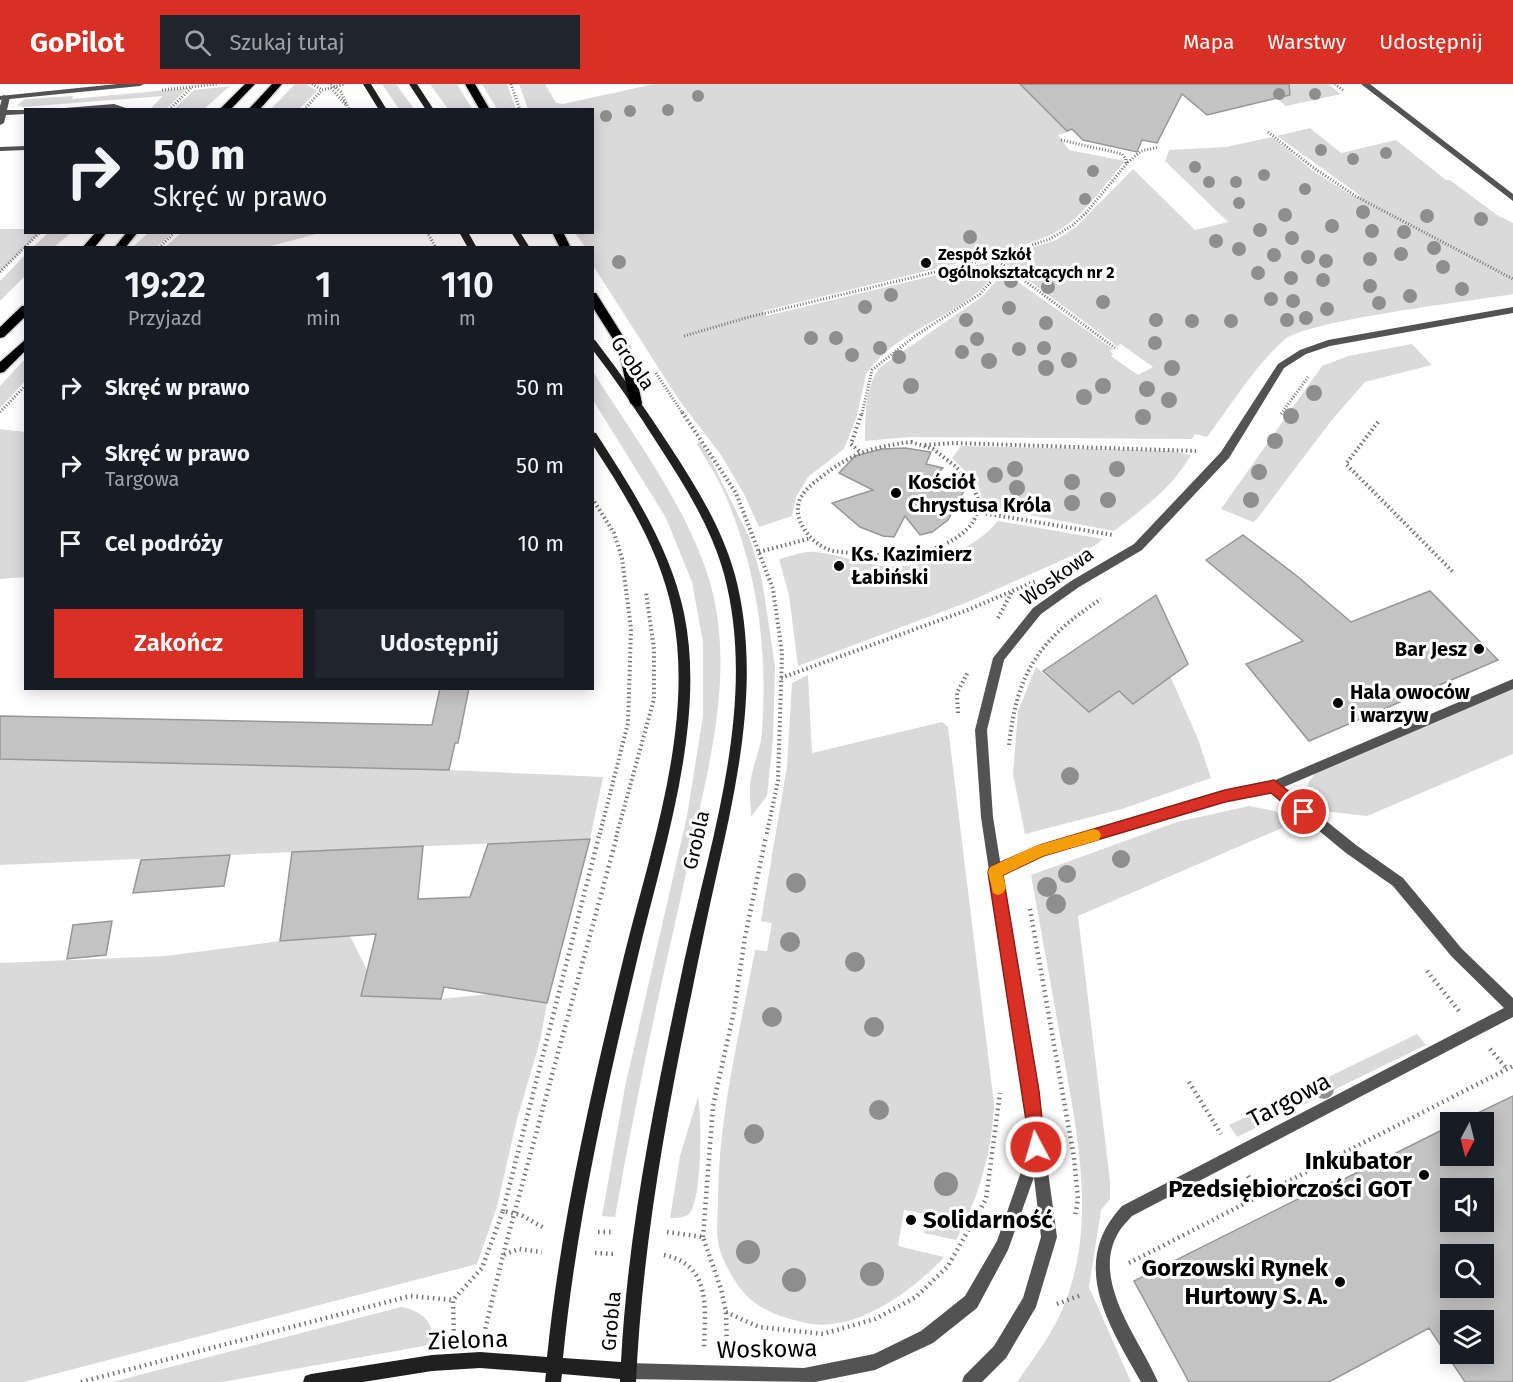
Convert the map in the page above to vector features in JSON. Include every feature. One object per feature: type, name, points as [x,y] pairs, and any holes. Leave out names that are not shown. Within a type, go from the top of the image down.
[{"type":"main road","points":[[226,108],[250,84]]},
{"type":"main road","points":[[255,108],[277,84]]},
{"type":"main road","points":[[367,84],[382,108]]},
{"type":"main road","points":[[413,84],[429,108]]},
{"type":"main road","points":[[470,84],[484,108]]},
{"type":"main road","points":[[89,246],[100,234]]},
{"type":"main road","points":[[121,246],[131,234]]},
{"type":"main road","points":[[594,299],[624,347],[636,403]]},
{"type":"main road","points":[[0,334],[24,311]]},
{"type":"main road","points":[[0,369],[24,345]]},
{"type":"main road","name":"Grobla","points":[[594,345],[636,403],[705,510],[730,577],[737,614],[742,692],[725,805],[661,1111],[638,1254],[628,1376]]},
{"type":"main road","name":"Grobla","points":[[553,1374],[568,1252],[595,1109],[675,770],[684,693],[682,640],[667,573],[642,513],[594,438]]},
{"type":"main road","name":"Zielona","points":[[311,1382],[432,1363],[480,1359],[553,1374],[628,1376]]},
{"type":"street","points":[[114,86],[127,84]]},
{"type":"street","points":[[0,123],[3,98],[140,84]]},
{"type":"street","points":[[1365,84],[1513,198]]},
{"type":"street","points":[[90,108],[114,106],[121,108]]},
{"type":"street","points":[[2,113],[24,112]]},
{"type":"street","points":[[0,149],[24,148]]},
{"type":"street","name":"Woskowa","points":[[970,1382],[1000,1352],[1030,1301],[1049,1237],[1030,1091],[987,817],[981,730],[999,657],[1037,612],[1076,584],[1138,547],[1225,455],[1281,366],[1303,352],[1328,343],[1513,310]]},
{"type":"street","points":[[995,872],[1040,851],[1225,796],[1274,786],[1513,684]]},
{"type":"street","name":"Targowa","points":[[1150,1382],[1109,1307],[1104,1273],[1105,1250],[1112,1228],[1128,1211],[1513,1008],[1457,953],[1398,882],[1351,849],[1274,786]]},
{"type":"street","name":"Woskowa","points":[[628,1376],[704,1374],[804,1377],[875,1362],[927,1337],[972,1302],[1003,1245],[1036,1147]]},
{"type":"path","points":[[312,84],[322,90]]},
{"type":"path","points":[[306,108],[322,90],[345,84]]},
{"type":"path","points":[[511,84],[519,108]]},
{"type":"path","points":[[331,86],[348,108]]},
{"type":"path","points":[[337,86],[348,108]]},
{"type":"path","points":[[171,108],[193,87]]},
{"type":"path","points":[[1268,132],[1311,166],[1357,197],[1513,279]]},
{"type":"path","points":[[1061,140],[1122,154],[1126,159],[1125,166]]},
{"type":"path","points":[[684,336],[748,317],[993,258],[1059,234],[1086,213],[1125,166],[1142,151],[1159,147]]},
{"type":"path","points":[[26,246],[38,234]]},
{"type":"path","points":[[161,246],[173,234]]},
{"type":"path","points":[[0,272],[24,248]]},
{"type":"path","points":[[993,258],[1115,348]]},
{"type":"path","points":[[859,451],[851,444],[860,421],[872,369],[915,336],[980,294],[999,272],[993,258]]},
{"type":"path","points":[[1277,420],[1311,373]]},
{"type":"path","points":[[0,412],[24,387]]},
{"type":"path","points":[[1378,422],[1346,464],[1454,573]]},
{"type":"path","points":[[911,442],[933,449],[972,483],[980,505],[973,524],[942,545],[908,555],[870,557],[828,549],[811,538],[800,521],[798,504],[805,490],[840,461],[859,451],[873,446],[911,442]]},
{"type":"path","points":[[922,446],[954,443],[1202,451],[1196,459]]},
{"type":"path","points":[[503,1211],[628,723],[633,668],[626,571],[616,537],[594,501]]},
{"type":"path","points":[[977,512],[1119,536],[1110,543]]},
{"type":"path","points":[[759,552],[811,538]]},
{"type":"path","points":[[781,678],[965,611],[1042,578]]},
{"type":"path","points":[[480,1359],[487,1315],[654,699],[654,649],[644,583]]},
{"type":"path","points":[[996,621],[1013,590]]},
{"type":"path","points":[[1009,749],[1011,722],[1020,687],[1041,647],[1080,613],[1106,596]]},
{"type":"path","points":[[958,716],[957,693],[974,662]]},
{"type":"path","points":[[1029,906],[1074,1158],[1078,1199],[1074,1220]]},
{"type":"path","points":[[1125,1272],[1126,1264],[1513,1066]]},
{"type":"path","points":[[726,1312],[759,1327],[823,1334],[875,1319],[916,1297],[948,1266],[986,1199],[1001,1100],[1000,1088]]},
{"type":"path","points":[[503,1255],[519,1249],[671,1255],[690,1264],[702,1281],[704,1374]]},
{"type":"path","points":[[81,1382],[410,1296],[453,1300]]},
{"type":"path","points":[[1052,1306],[1056,1296]]},
{"type":"shaded area","points":[[295,84],[306,84],[317,91],[300,108],[272,108]]},
{"type":"shaded area","points":[[382,84],[396,84],[413,108],[398,108]]},
{"type":"shaded area","points":[[430,84],[457,84],[471,108],[447,108]]},
{"type":"shaded area","points":[[482,84],[507,84],[516,108],[496,108]]},
{"type":"shaded area","points":[[519,84],[545,84],[556,103],[563,104],[654,84],[1020,84],[1068,132],[1058,135],[1069,150],[1125,161],[1079,215],[1061,229],[1039,240],[1000,253],[763,311],[766,316],[990,262],[995,272],[977,293],[904,339],[877,360],[866,374],[857,416],[844,449],[808,477],[796,497],[792,516],[759,527],[744,494],[721,455],[679,400],[594,267],[594,246],[584,246],[576,234],[594,234],[594,108],[528,108]]},
{"type":"shaded area","points":[[1259,84],[1328,84],[1341,94],[1286,106]]},
{"type":"shaded area","points":[[230,86],[205,108],[175,108],[194,90]]},
{"type":"shaded area","points":[[188,88],[167,108],[151,108],[163,96],[23,107],[17,105],[25,99],[73,96],[72,99]]},
{"type":"shaded area","points":[[1310,128],[1341,153],[1396,140],[1446,180],[1450,180],[1497,215],[1513,223],[1513,294],[1324,325],[1284,340],[1243,387],[1207,437],[1195,434],[1192,439],[909,437],[865,441],[868,394],[879,368],[983,296],[1004,272],[1113,349],[1110,351],[1113,354],[1111,356],[1138,375],[1153,367],[1121,344],[1117,346],[999,258],[1056,240],[1076,227],[1133,169],[1195,230],[1228,222],[1165,161],[1169,150],[1226,147],[1272,137],[1313,171],[1354,197],[1361,196],[1277,136]]},
{"type":"shaded area","points":[[0,229],[24,229],[24,234],[39,234],[24,246],[0,272]]},
{"type":"shaded area","points":[[47,234],[70,234],[55,246],[34,246]]},
{"type":"shaded area","points":[[147,234],[171,234],[158,246],[134,246]]},
{"type":"shaded area","points":[[180,234],[316,234],[271,246],[166,246]]},
{"type":"shaded area","points":[[24,256],[24,277],[0,301],[0,281]]},
{"type":"shaded area","points":[[1412,344],[1432,365],[1365,382],[1331,421],[1257,519],[1253,522],[1221,509],[1322,366],[1348,356]]},
{"type":"shaded area","points":[[24,360],[24,382],[0,408],[0,386]]},
{"type":"shaded area","points":[[594,373],[673,497],[699,551],[709,579],[720,642],[720,674],[714,737],[685,880],[645,1058],[615,1217],[602,1216],[625,1087],[687,816],[703,716],[703,642],[692,582],[666,518],[594,402]]},
{"type":"shaded area","points":[[0,429],[24,432],[24,577],[0,579]]},
{"type":"shaded area","points":[[699,441],[709,456],[750,539],[762,580],[775,666],[773,740],[767,796],[751,817],[750,785],[761,738],[763,700],[758,609],[745,550],[735,521],[721,486],[697,444]]},
{"type":"shaded area","points":[[961,446],[1171,451],[1191,455],[1175,478],[1147,506],[1114,531],[984,506],[978,484],[952,458]]},
{"type":"shaded area","points":[[998,521],[1103,539],[1096,545],[968,602],[798,666],[789,595],[779,559],[811,552],[882,566],[913,565],[945,557],[960,550],[975,542]]},
{"type":"shaded area","points":[[1163,660],[1198,739],[1211,778],[1122,809],[1025,834],[1013,774],[1018,711],[1036,667],[1089,712],[1119,691],[1133,703]]},
{"type":"shaded area","points":[[808,675],[812,753],[942,722],[948,727],[994,1104],[993,1122],[983,1174],[978,1191],[956,1240],[924,1233],[926,1214],[904,1210],[898,1246],[944,1257],[917,1283],[882,1306],[863,1316],[825,1325],[806,1323],[781,1316],[751,1300],[725,1263],[717,1231],[719,1166],[731,1073],[755,950],[767,951],[772,923],[761,921],[787,766],[792,683]]},
{"type":"shaded area","points":[[1513,684],[1513,754],[1367,816],[1324,811],[1308,788],[1315,767]]},
{"type":"shaded area","points":[[0,758],[449,770],[603,777],[590,839],[0,865]]},
{"type":"shaded area","points":[[1249,806],[1275,811],[1289,825],[1078,916],[1110,1181],[1110,1199],[1101,1210],[1089,1287],[1131,1382],[1017,1382],[1059,1317],[1071,1286],[1082,1221],[1082,1189],[1075,1123],[1031,875],[1177,822]]},
{"type":"shaded area","points":[[350,936],[367,970],[362,996],[440,999],[490,994],[547,1003],[540,1041],[516,1123],[497,1207],[477,1264],[24,1382],[0,1382],[0,963],[166,956],[280,941]]},
{"type":"shaded area","points":[[1417,1034],[1426,1045],[1237,1137],[1229,1125]]},
{"type":"shaded area","points":[[698,1097],[699,1177],[693,1206],[689,1214],[670,1218],[680,1156]]},
{"type":"shaded area","points":[[401,1307],[415,1311],[425,1319],[432,1330],[435,1344],[222,1382],[112,1382]]},
{"type":"building","points":[[1020,84],[1289,84],[1290,95],[1207,115],[1182,94],[1157,143],[1142,140],[1137,152],[1083,140],[1072,129],[1067,131]]},
{"type":"building","name":"Kościół Chrystusa Króla","points":[[905,448],[931,452],[926,464],[943,468],[926,484],[964,491],[948,520],[932,532],[920,535],[905,516],[894,537],[883,536],[860,527],[832,503],[873,490],[839,473],[855,456],[882,449]]},
{"type":"building","name":"Hala owoców i warzyw","points":[[1243,535],[1297,576],[1351,622],[1430,591],[1498,660],[1309,741],[1246,664],[1303,641],[1206,560]]},
{"type":"building","points":[[1156,595],[1188,664],[1133,704],[1119,691],[1089,712],[1043,671]]},
{"type":"building","points":[[440,690],[469,690],[458,743],[455,743],[449,770],[0,759],[0,716],[432,725]]},
{"type":"building","points":[[590,839],[547,1003],[444,987],[441,999],[361,996],[376,934],[280,941],[292,852],[423,846],[418,899],[470,897],[488,844]]},
{"type":"building","points":[[230,855],[224,886],[133,893],[141,860]]},
{"type":"building","points":[[112,921],[106,955],[67,959],[73,925]]},
{"type":"building","points":[[1513,1096],[1513,1382],[1465,1382],[1453,1364],[1494,1364],[1494,1310],[1440,1310],[1440,1344],[1429,1328],[1329,1382],[1189,1382],[1134,1281],[1332,1182],[1334,1184],[1440,1131],[1440,1166],[1494,1166],[1494,1112],[1480,1112]]},
{"type":"slow traffic","points":[[998,888],[995,872],[1040,851],[1094,835]]},
{"type":"place","name":"Zespół Szkół Ogólnokształcących nr 2","points":[[926,263]]},
{"type":"place","name":"Kościół Chrystusa Króla","points":[[896,493]]},
{"type":"place","name":"Ks. Kazimierz Łabiński","points":[[839,566]]},
{"type":"place","name":"Bar Jesz","points":[[1479,649]]},
{"type":"place","name":"Hala owoców i warzyw","points":[[1338,703]]},
{"type":"place","name":"Inkubator Pzedsiębiorczości GOT","points":[[1424,1175]]},
{"type":"place","name":"Solidarność","points":[[911,1220]]},
{"type":"place","name":"Gorzowski Rynek Hurtowy S. A.","points":[[1340,1282]]},
{"type":"route","points":[[1036,1147],[1030,1091],[995,872],[1040,851],[1225,796],[1274,786],[1304,812]]}]
